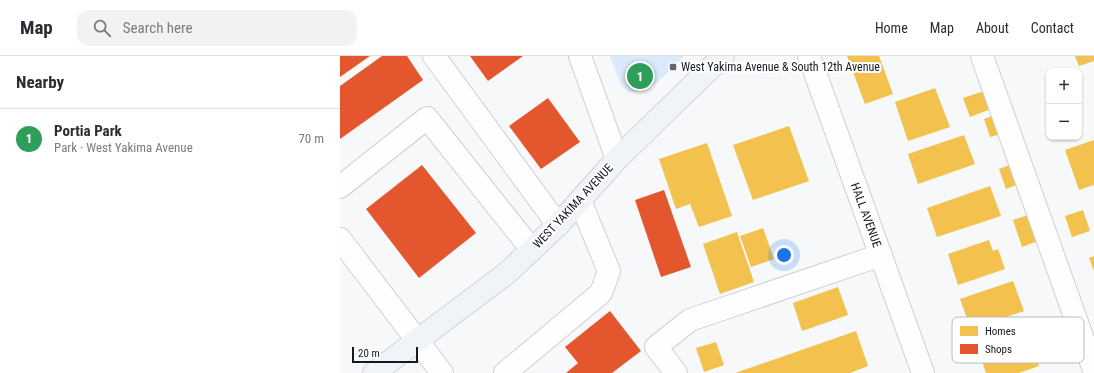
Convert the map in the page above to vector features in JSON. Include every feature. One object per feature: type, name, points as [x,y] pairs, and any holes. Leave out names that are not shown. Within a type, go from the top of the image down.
[{"type":"main road","name":"WEST YAKIMA AVENUE","points":[[374,373],[507,273],[558,225],[617,159],[723,56]]},
{"type":"street","points":[[434,56],[558,225]]},
{"type":"street","points":[[580,56],[617,159]]},
{"type":"street","name":"HALL AVENUE","points":[[809,56],[923,373]]},
{"type":"street","points":[[982,56],[1075,317]]},
{"type":"street","points":[[340,187],[427,118],[532,250]]},
{"type":"street","points":[[505,373],[600,293],[609,271],[580,201]]},
{"type":"street","points":[[340,239],[442,373]]},
{"type":"street","points":[[676,373],[656,347],[690,320],[881,255]]},
{"type":"street","points":[[1084,342],[1094,370]]},
{"type":"shaded area","points":[[610,56],[684,56],[652,86],[637,92],[628,92],[621,85]]},
{"type":"building: Homes","points":[[847,56],[879,56],[893,94],[865,104]]},
{"type":"building: Homes","points":[[1075,56],[1094,56],[1094,61],[1079,66]]},
{"type":"building: Homes","points":[[935,88],[950,127],[908,141],[895,102]]},
{"type":"building: Homes","points":[[984,91],[991,109],[970,117],[963,98]]},
{"type":"building: Homes","points":[[997,114],[1004,133],[990,137],[984,119]]},
{"type":"building: Homes","points":[[789,126],[809,181],[753,200],[733,145]]},
{"type":"building: Homes","points":[[964,135],[975,164],[918,184],[908,154]]},
{"type":"building: Homes","points":[[1094,140],[1094,185],[1079,190],[1065,150]]},
{"type":"building: Homes","points":[[707,143],[732,216],[699,227],[690,204],[676,209],[659,159]]},
{"type":"building: Homes","points":[[1015,163],[1022,183],[1006,189],[999,169]]},
{"type":"building: Homes","points":[[990,186],[1001,216],[937,237],[927,208]]},
{"type":"building: Homes","points":[[1083,210],[1090,231],[1072,237],[1065,216]]},
{"type":"building: Homes","points":[[1034,213],[1043,239],[1022,247],[1013,220]]},
{"type":"building: Homes","points":[[763,228],[774,259],[751,267],[740,236]]},
{"type":"building: Homes","points":[[737,232],[754,282],[720,294],[703,244]]},
{"type":"building: Homes","points":[[989,240],[993,251],[998,249],[1005,269],[958,285],[948,254]]},
{"type":"building: Homes","points":[[1094,256],[1094,271],[1089,258]]},
{"type":"building: Homes","points":[[1013,281],[1024,311],[1006,317],[967,317],[960,299]]},
{"type":"building: Homes","points":[[838,287],[848,315],[802,331],[793,303]]},
{"type":"building: Homes","points":[[856,331],[868,366],[850,373],[735,373]]},
{"type":"building: Homes","points":[[716,342],[724,365],[704,372],[696,348]]},
{"type":"building: Homes","points":[[983,363],[1038,363],[1039,366],[1019,373],[986,373]]},
{"type":"building: Shops","points":[[340,56],[370,56],[340,77]]},
{"type":"building: Shops","points":[[382,56],[407,56],[423,80],[340,139],[340,86]]},
{"type":"building: Shops","points":[[470,56],[523,56],[488,81]]},
{"type":"building: Shops","points":[[548,98],[580,142],[541,169],[509,126]]},
{"type":"building: Shops","points":[[422,165],[476,233],[419,278],[366,209]]},
{"type":"building: Shops","points":[[664,190],[691,267],[661,277],[635,200]]},
{"type":"building: Shops","points":[[610,311],[641,351],[612,373],[566,373],[578,363],[565,347]]},
{"type":"place","name":"West Yakima Avenue & South 12th Avenue","points":[[673,67]]},
{"type":"place","name":"Portia Park","points":[[640,76]]}]
